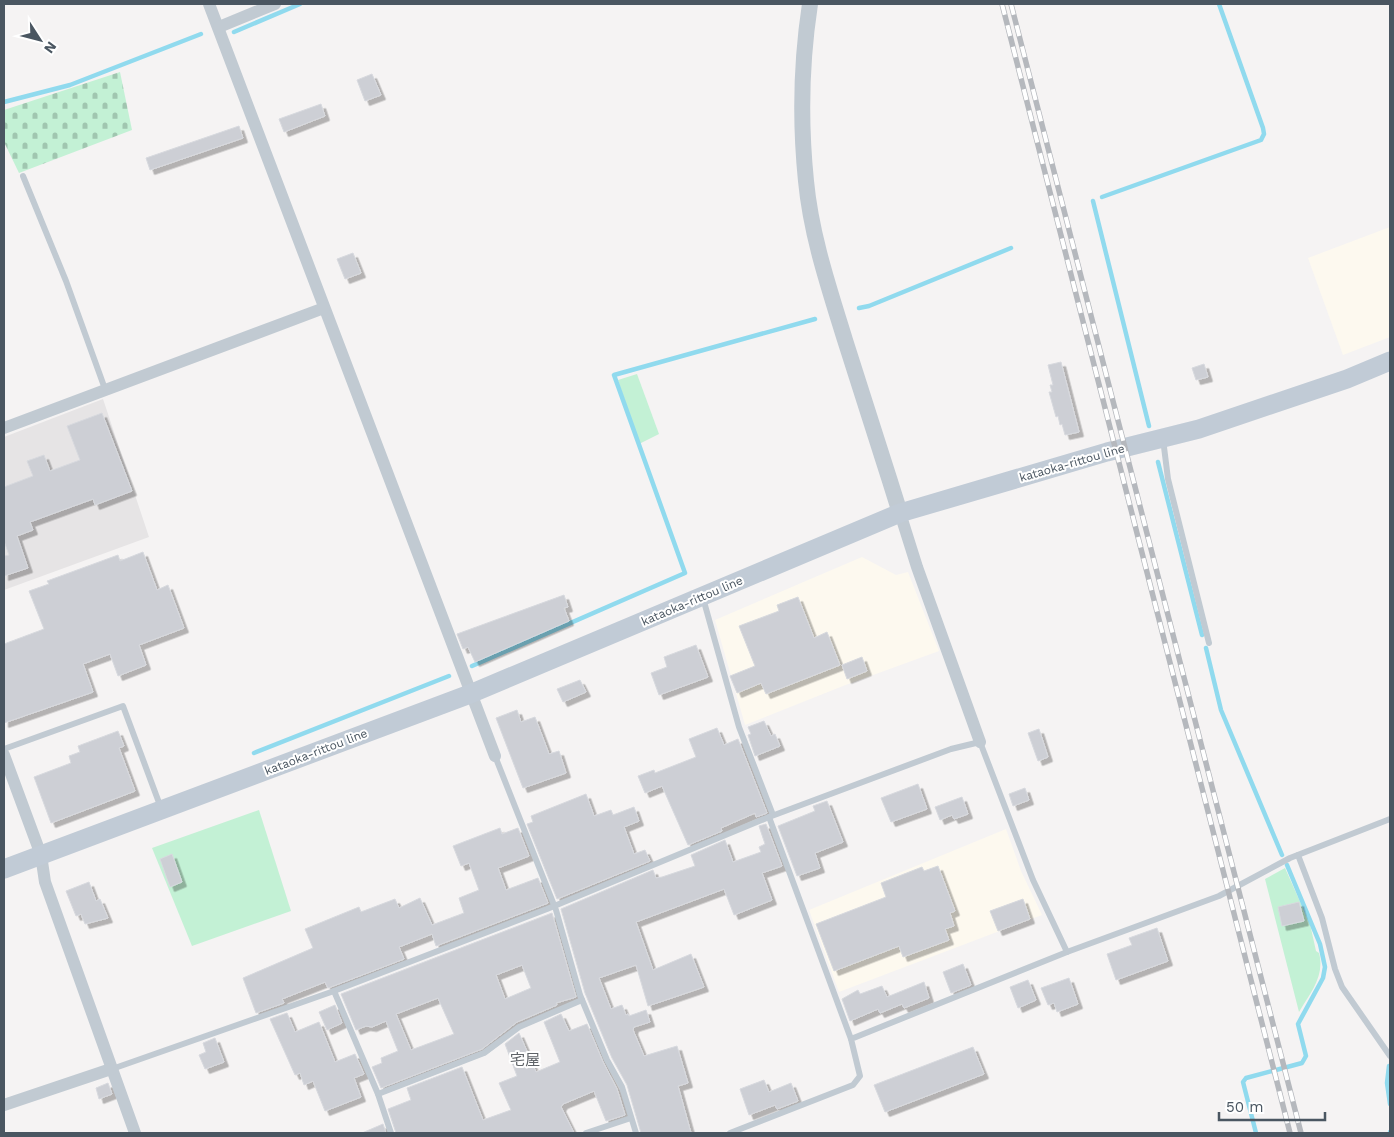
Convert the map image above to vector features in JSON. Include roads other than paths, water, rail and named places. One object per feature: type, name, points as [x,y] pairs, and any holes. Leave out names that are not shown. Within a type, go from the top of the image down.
[{"type":"main road","name":"kataoka-rittou line","points":[[4,869],[470,694],[900,513],[1107,452],[1226,420],[1347,379],[1390,361]]},
{"type":"street","points":[[208,4],[219,27],[222,40],[495,756]]},
{"type":"street","points":[[219,27],[275,4]]},
{"type":"street","points":[[810,4],[803,60],[801,103],[806,182],[814,231],[835,306],[916,567],[980,742]]},
{"type":"street","points":[[4,428],[324,308]]},
{"type":"street","points":[[4,755],[41,855],[45,882],[135,1133]]},
{"type":"street","points":[[4,1105],[111,1069]]},
{"type":"lane","points":[[23,176],[66,281],[105,389]]},
{"type":"lane","points":[[1163,438],[1168,479],[1209,643]]},
{"type":"lane","points":[[702,597],[739,726],[851,1039],[860,1076],[853,1085],[730,1133]]},
{"type":"lane","points":[[4,749],[124,706],[161,810]]},
{"type":"lane","points":[[111,1069],[334,991],[554,905],[771,816],[951,749],[980,742],[1033,880],[1067,952]]},
{"type":"lane","points":[[495,756],[554,905],[582,1000],[607,1060],[619,1080],[636,1133]]},
{"type":"lane","points":[[851,1039],[1067,952],[1219,896],[1298,855],[1390,819]]},
{"type":"lane","points":[[1298,855],[1322,918],[1334,969],[1342,987],[1390,1056]]},
{"type":"lane","points":[[334,991],[378,1094],[390,1133]]},
{"type":"lane","points":[[378,1094],[484,1053],[519,1027],[582,1000]]},
{"type":"lane","points":[[586,1133],[630,1118]]},
{"type":"waterway","points":[[234,32],[300,4]]},
{"type":"waterway","points":[[1102,197],[1261,140],[1264,134],[1263,128],[1219,4]]},
{"type":"waterway","points":[[4,102],[70,85],[201,34]]},
{"type":"waterway","points":[[1093,201],[1149,426]]},
{"type":"waterway","points":[[859,308],[869,306],[1011,248]]},
{"type":"waterway","points":[[472,666],[685,573],[614,375],[815,319]]},
{"type":"waterway","points":[[1158,462],[1202,635]]},
{"type":"waterway","points":[[1206,648],[1221,710],[1282,855]]},
{"type":"waterway","points":[[254,753],[449,676]]},
{"type":"waterway","points":[[1256,1133],[1243,1082],[1246,1078],[1302,1063],[1306,1056],[1298,1024],[1323,978],[1325,967],[1320,944],[1287,865]]},
{"type":"waterway","points":[[1389,1066],[1387,1083],[1390,1104]]},
{"type":"railway","points":[[1002,4],[1290,1133]]},
{"type":"railway","points":[[1011,4],[1301,1133]]},
{"type":"district","name":"宅屋","points":[[525,1060]]}]
